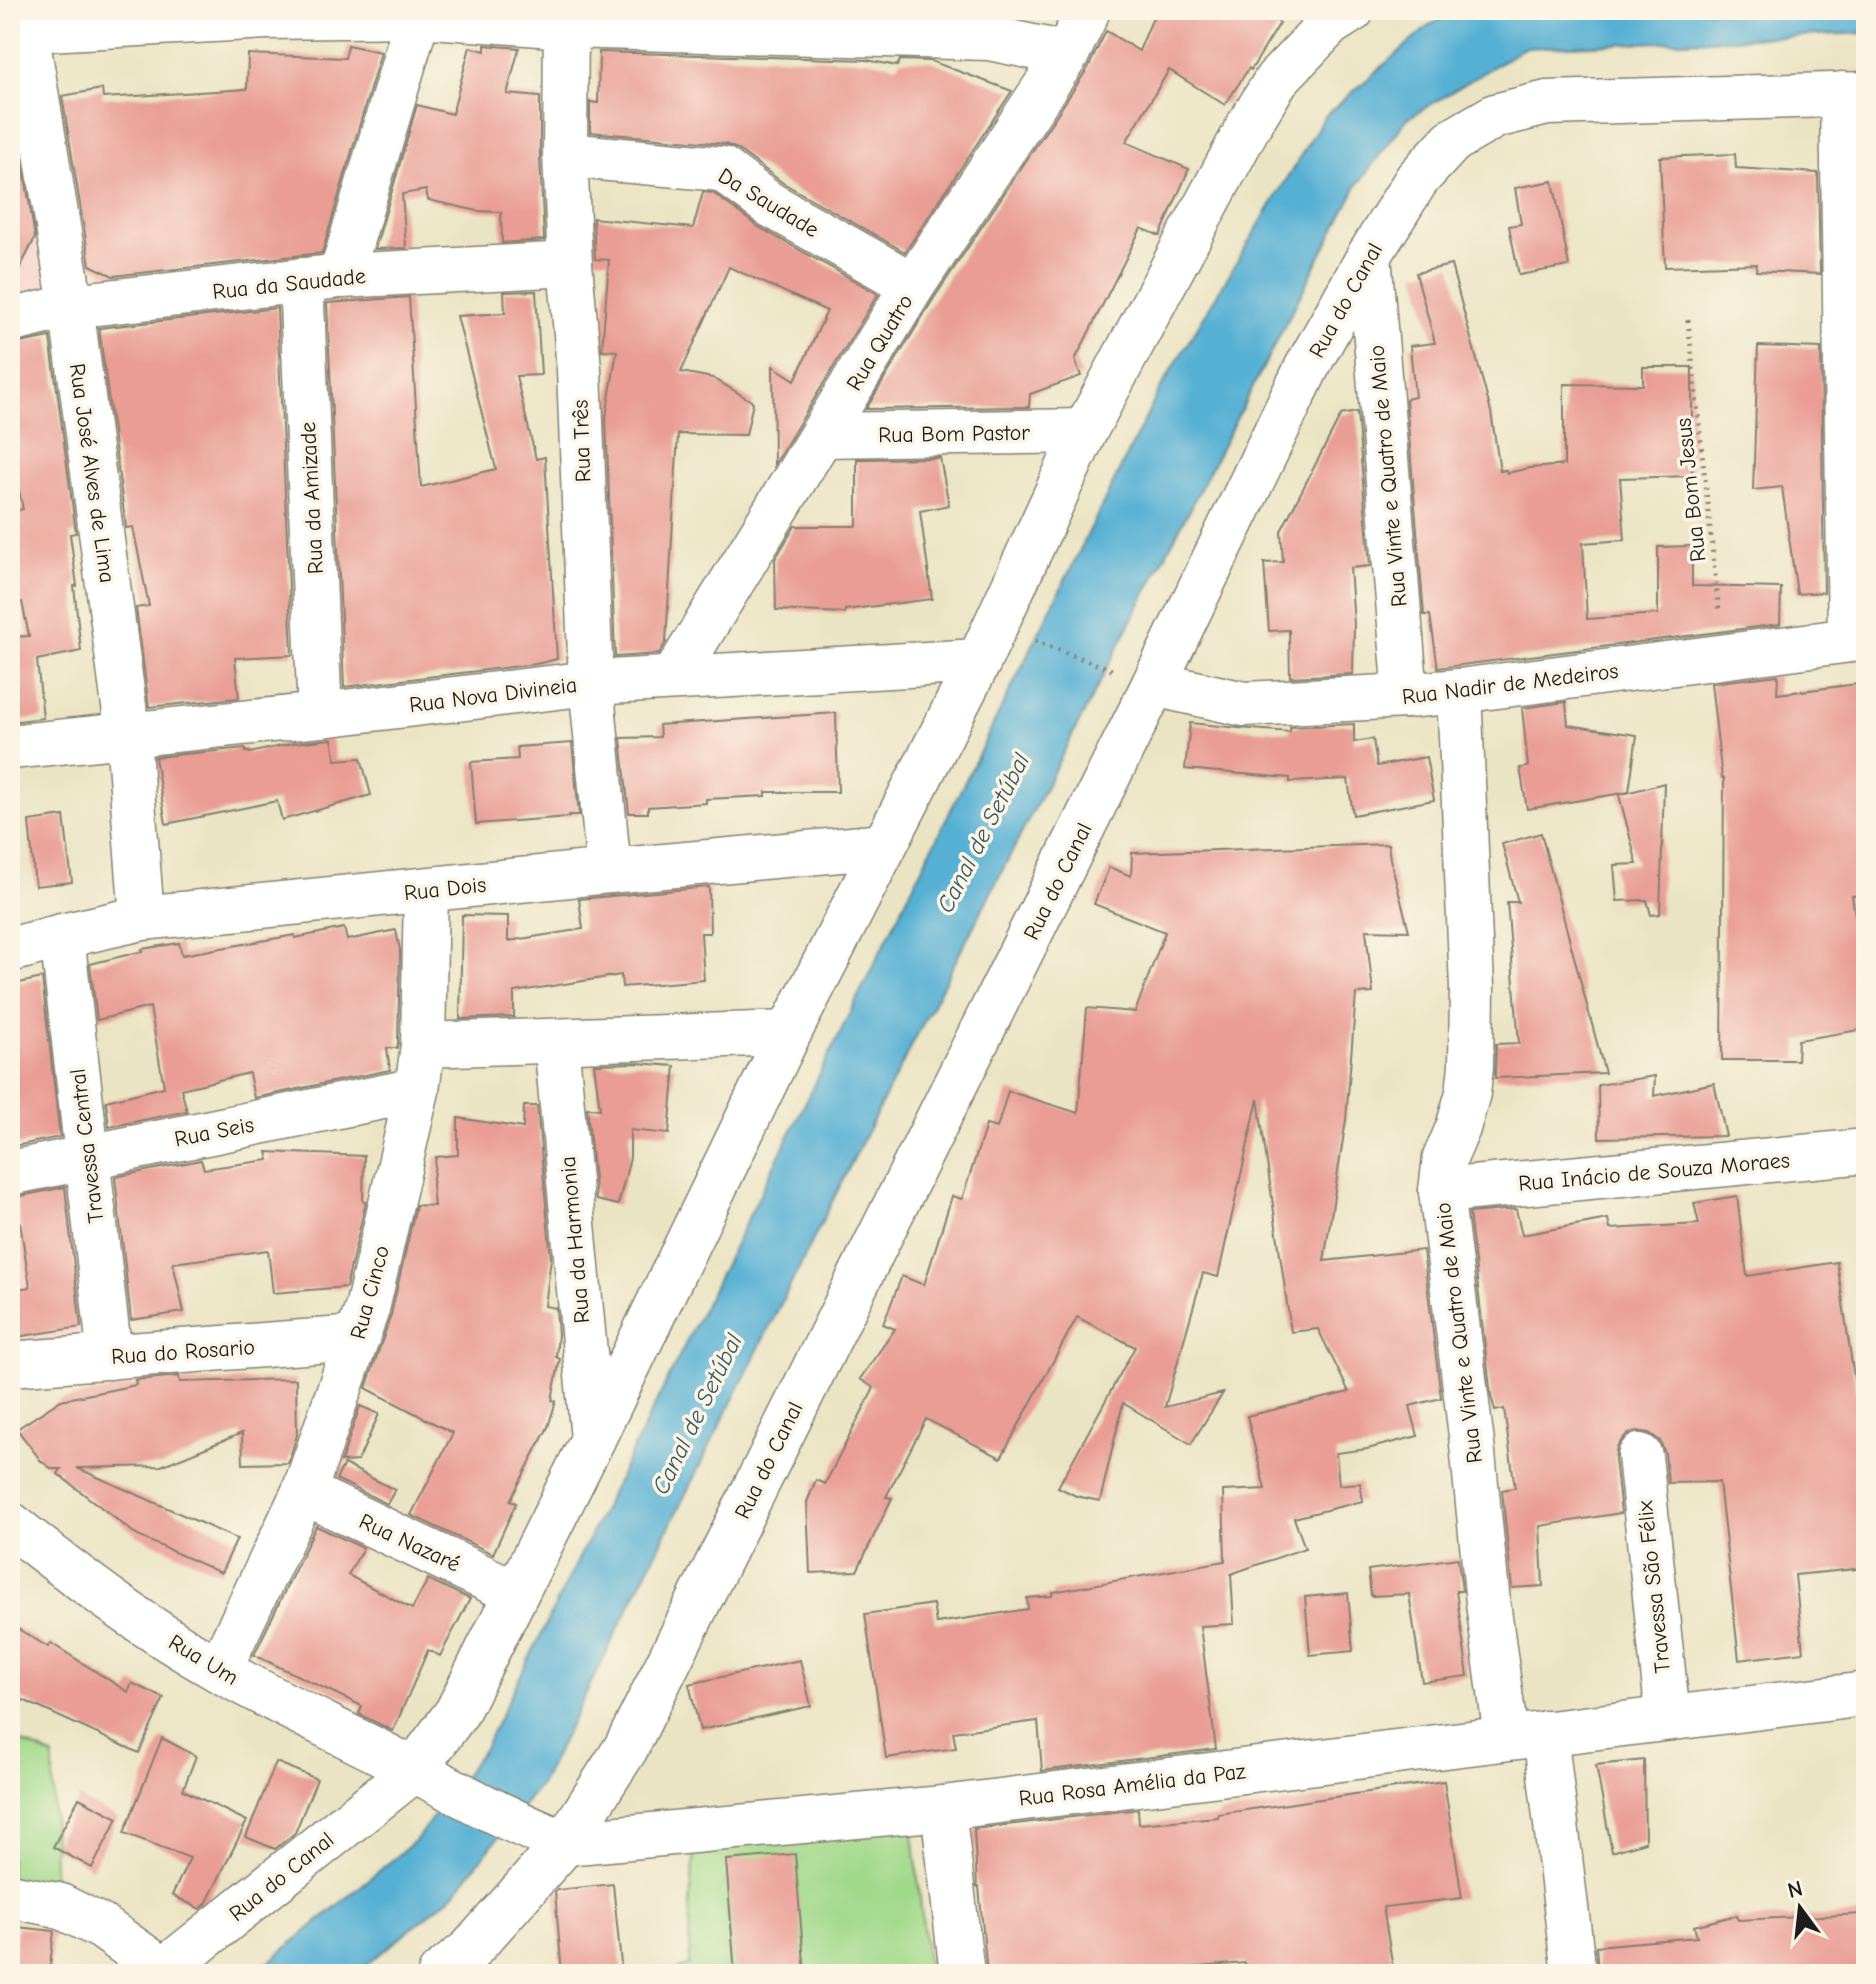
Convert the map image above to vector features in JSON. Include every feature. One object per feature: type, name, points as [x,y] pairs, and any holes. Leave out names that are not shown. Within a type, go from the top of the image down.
[{"type":"street","name":"Rua Quatro","points":[[674,677],[913,285],[1067,54],[1088,10]]},
{"type":"street","name":"Rua do Canal","points":[[161,1972],[431,1779],[457,1712],[789,1033],[979,661],[1085,431],[1249,125],[1277,79],[1330,24],[1352,10]]},
{"type":"street","points":[[18,30],[267,17],[418,15],[566,18],[989,38],[1067,54]]},
{"type":"street","name":"Rua da Amizade","points":[[320,715],[321,278],[418,15]]},
{"type":"street","name":"Rua Três","points":[[566,18],[565,155],[579,369],[591,683],[609,871]]},
{"type":"street","name":"Rua José Alves de Lima","points":[[18,30],[71,306],[128,736],[142,918]]},
{"type":"street","points":[[1854,94],[1858,639]]},
{"type":"street","name":"Rua do Canal","points":[[440,1974],[470,1950],[548,1837],[626,1748],[1154,684],[1307,367],[1369,256],[1417,179],[1452,141],[1495,116],[1547,103],[1854,94]]},
{"type":"street","name":"Da Saudade","points":[[565,155],[722,169],[769,204],[913,285]]},
{"type":"street","name":"Rua Vinte e Quatro de Maio","points":[[1369,256],[1406,696]]},
{"type":"street","name":"Rua da Saudade","points":[[10,321],[71,306],[321,278],[570,264]]},
{"type":"street","name":"Rua Bom Pastor","points":[[822,435],[1085,431]]},
{"type":"street","name":"Rua Nadir de Medeiros","points":[[1154,684],[1244,704],[1406,696],[1858,639]]},
{"type":"street","name":"Rua Nova Divineia","points":[[10,747],[591,683],[979,661]]},
{"type":"street","name":"Rua Vinte e Quatro de Maio","points":[[1459,691],[1472,987],[1471,1066],[1468,1093],[1445,1158],[1441,1191],[1488,1603],[1526,1735],[1574,1974]]},
{"type":"street","name":"Rua Dois","points":[[10,950],[142,918],[884,846]]},
{"type":"street","name":"Rua Cinco","points":[[219,1670],[304,1492],[367,1309],[417,1090],[423,1045],[426,890]]},
{"type":"street","name":"Travessa Central","points":[[62,936],[110,1357]]},
{"type":"street","points":[[423,1045],[789,1033]]},
{"type":"street","name":"Rua da Harmonia","points":[[556,1041],[593,1439]]},
{"type":"street","name":"Rua Seis","points":[[10,1173],[417,1090]]},
{"type":"street","name":"Rua Inácio de Souza Moraes","points":[[1441,1191],[1866,1151]]},
{"type":"street","name":"Rua do Rosario","points":[[10,1364],[357,1338]]},
{"type":"street","name":"Travessa São Félix","points":[[1640,1456],[1668,1718]]},
{"type":"street","name":"Rua Nazaré","points":[[304,1492],[516,1593]]},
{"type":"street","name":"Rua Um","points":[[10,1524],[133,1616],[219,1670],[431,1779]]},
{"type":"street","name":"Rua Rosa Amélia da Paz","points":[[548,1837],[943,1808],[1866,1694]]},
{"type":"street","points":[[431,1779],[548,1837]]},
{"type":"street","points":[[943,1808],[962,1974]]},
{"type":"street","points":[[10,1896],[58,1905],[102,1927],[161,1972]]},
{"type":"path","name":"Rua Bom Jesus","points":[[1688,320],[1724,657]]},
{"type":"path","points":[[1033,640],[1112,670]]},
{"type":"shaded area","points":[[10,50],[58,302],[10,313]]},
{"type":"shaded area","points":[[84,1165],[104,1348],[10,1361],[10,1198],[13,1196],[10,1188]]},
{"type":"green space","points":[[10,1737],[53,1756],[54,1894],[10,1887]]},
{"type":"green space","points":[[912,1822],[928,1974],[667,1974],[689,1965],[690,1898],[696,1834]]},
{"type":"water","name":"Canal de Setúbal","points":[[1465,10],[1866,10],[1866,33],[1524,48],[1407,119],[1358,184],[873,1120],[541,1783],[453,1895],[355,1974],[255,1974],[415,1841],[485,1747],[1159,391],[1324,117],[1431,24]]},
{"type":"building","points":[[1156,10],[1260,10],[1280,23],[1225,105],[1169,70],[1126,142],[1189,169],[1160,236],[1141,228],[1075,360],[1081,376],[1030,394],[1029,407],[866,409],[934,298],[1088,68],[1106,31],[1139,51]]},
{"type":"building","points":[[348,45],[381,52],[322,253],[113,276],[90,265],[62,96],[102,89],[103,98],[247,89],[248,54],[345,58]]},
{"type":"building","points":[[485,45],[519,48],[507,94],[540,97],[544,240],[502,243],[501,212],[478,211],[428,200],[426,190],[402,194],[406,248],[375,249],[417,105],[452,114],[470,47],[485,51]]},
{"type":"building","points":[[599,52],[867,60],[897,66],[900,60],[931,61],[1012,91],[905,252],[783,183],[737,149],[725,144],[590,132],[590,102],[598,103]]},
{"type":"building","points":[[10,150],[22,158],[35,238],[10,288]]},
{"type":"building","points":[[1735,154],[1736,168],[1818,173],[1820,274],[1756,271],[1757,264],[1665,267],[1660,157]]},
{"type":"building","points":[[1553,181],[1569,266],[1519,275],[1509,226],[1521,224],[1515,188]]},
{"type":"building","points":[[703,192],[713,193],[757,226],[878,294],[774,465],[773,366],[795,380],[827,311],[729,267],[681,372],[713,378],[753,402],[746,435],[678,434],[666,642],[659,654],[615,657],[606,417],[617,351],[602,350],[609,260],[595,259],[593,218],[693,228]]},
{"type":"building","points":[[1451,265],[1491,412],[1500,471],[1506,470],[1507,473],[1564,465],[1564,384],[1643,385],[1643,367],[1692,367],[1692,476],[1620,478],[1625,540],[1583,543],[1587,619],[1658,614],[1658,547],[1692,546],[1692,586],[1781,588],[1780,624],[1438,668],[1430,615],[1424,615],[1406,399],[1415,397],[1410,346],[1435,343],[1416,273]]},
{"type":"building","points":[[536,291],[541,375],[516,376],[536,459],[545,457],[557,659],[344,687],[327,303],[409,297],[421,487],[496,469],[457,316],[505,313],[504,292]]},
{"type":"building","points":[[277,308],[292,655],[235,658],[239,698],[149,707],[136,608],[149,606],[133,527],[126,528],[99,328]]},
{"type":"building","points":[[50,337],[76,533],[70,534],[81,651],[37,660],[43,718],[10,722],[10,637],[29,636],[22,602],[18,603],[10,545],[10,512],[23,509],[10,448],[10,345]]},
{"type":"building","points":[[1758,346],[1821,348],[1824,592],[1797,594],[1782,487],[1753,490]]},
{"type":"building","points":[[1357,412],[1370,566],[1350,568],[1354,624],[1353,674],[1290,677],[1289,630],[1269,631],[1264,563],[1283,562],[1281,531],[1341,415]]},
{"type":"building","points":[[940,458],[949,505],[920,511],[932,599],[845,610],[845,613],[776,610],[775,559],[795,526],[857,526],[857,459]]},
{"type":"building","points":[[1778,675],[1777,694],[1866,683],[1866,895],[1852,896],[1866,984],[1866,1029],[1798,1040],[1797,1060],[1722,1060],[1724,778],[1711,683]]},
{"type":"building","points":[[1566,702],[1568,725],[1637,735],[1629,792],[1527,809],[1520,768],[1528,767],[1522,708]]},
{"type":"building","points":[[836,713],[838,792],[766,792],[766,796],[706,799],[706,803],[648,807],[648,813],[629,813],[621,738],[660,737],[659,725]]},
{"type":"building","points":[[1190,723],[1290,732],[1290,727],[1354,724],[1354,742],[1373,739],[1377,766],[1426,757],[1434,800],[1353,815],[1348,779],[1290,782],[1290,778],[1185,769]]},
{"type":"building","points":[[332,739],[336,760],[361,758],[371,795],[282,820],[277,801],[166,824],[155,757],[245,748],[250,753],[294,743]]},
{"type":"building","points":[[572,743],[579,815],[476,824],[471,762],[518,759],[517,747]]},
{"type":"building","points":[[1664,783],[1660,914],[1651,915],[1647,900],[1617,901],[1614,865],[1637,864],[1619,795]]},
{"type":"building","points":[[64,816],[72,882],[35,886],[29,821]]},
{"type":"building","points":[[1541,833],[1605,1073],[1495,1078],[1496,1044],[1519,1043],[1507,902],[1518,902],[1502,844]]},
{"type":"building","points":[[1388,844],[1409,931],[1366,930],[1373,993],[1356,994],[1346,1120],[1324,1261],[1423,1250],[1441,1398],[1410,1406],[1418,1436],[1336,1453],[1339,1485],[1360,1483],[1363,1501],[1294,1518],[1305,1548],[1231,1574],[1234,1624],[1200,1626],[1216,1749],[1042,1771],[1038,1721],[953,1732],[956,1748],[886,1758],[865,1614],[933,1604],[936,1623],[1028,1609],[1027,1598],[1052,1596],[1053,1592],[1225,1561],[1223,1491],[1265,1489],[1247,1416],[1349,1392],[1318,1329],[1291,1332],[1258,1099],[1218,1277],[1203,1273],[1165,1407],[1223,1393],[1191,1444],[1123,1403],[1100,1501],[1076,1496],[1058,1487],[1135,1347],[1077,1317],[1001,1458],[926,1419],[886,1497],[892,1498],[857,1571],[810,1573],[807,1502],[816,1480],[825,1484],[874,1388],[860,1379],[895,1329],[883,1324],[902,1276],[924,1285],[952,1196],[962,1199],[986,1125],[997,1128],[1008,1091],[1078,1113],[1087,1008],[1135,1012],[1165,932],[1094,904],[1109,867],[1131,876],[1132,853]]},
{"type":"building","points":[[709,887],[710,933],[701,933],[704,980],[622,987],[621,975],[514,992],[514,1017],[460,1019],[462,915],[508,916],[508,941],[583,929],[579,899]]},
{"type":"building","points":[[344,928],[347,940],[396,930],[400,950],[398,1043],[397,1048],[387,1048],[390,1070],[254,1098],[249,1073],[181,1089],[187,1111],[109,1127],[106,1101],[164,1087],[150,1007],[97,1020],[90,964],[142,949],[179,943],[182,955]]},
{"type":"building","points":[[42,978],[60,1137],[10,1147],[10,985]]},
{"type":"building","points":[[594,1064],[675,1066],[669,1134],[630,1130],[630,1158],[618,1205],[596,1200],[587,1108],[600,1109]]},
{"type":"building","points":[[1655,1076],[1654,1096],[1714,1083],[1726,1136],[1599,1138],[1598,1085]]},
{"type":"building","points":[[524,1106],[537,1106],[551,1258],[545,1306],[556,1308],[556,1357],[560,1359],[552,1400],[556,1401],[548,1427],[510,1501],[516,1503],[493,1554],[411,1515],[453,1433],[366,1388],[391,1315],[416,1205],[434,1206],[432,1185],[436,1157],[458,1155],[458,1118],[523,1128]]},
{"type":"building","points":[[267,1152],[364,1156],[363,1201],[366,1202],[346,1287],[273,1293],[268,1250],[173,1263],[184,1312],[131,1320],[115,1177],[201,1160],[204,1169],[269,1160]]},
{"type":"building","points":[[65,1187],[81,1327],[10,1338],[10,1290],[30,1287],[16,1197]]},
{"type":"building","points":[[1737,1196],[1747,1276],[1837,1262],[1863,1439],[1866,1439],[1866,1568],[1795,1575],[1803,1652],[1739,1660],[1719,1482],[1668,1483],[1665,1453],[1660,1441],[1649,1433],[1637,1431],[1626,1435],[1617,1447],[1615,1459],[1621,1513],[1540,1526],[1543,1586],[1512,1588],[1502,1490],[1515,1488],[1504,1409],[1495,1411],[1491,1396],[1469,1213],[1516,1209],[1522,1235],[1608,1219],[1610,1229],[1699,1224],[1694,1203]]},
{"type":"building","points":[[179,1376],[180,1382],[296,1379],[297,1435],[288,1463],[243,1464],[242,1433],[161,1466],[77,1468],[237,1539],[221,1573],[138,1536],[58,1474],[61,1469],[52,1469],[41,1461],[17,1429],[61,1400],[136,1385],[135,1380]]},
{"type":"building","points":[[360,1406],[379,1414],[358,1461],[341,1462]]},
{"type":"building","points":[[344,1464],[395,1490],[387,1504],[336,1479]]},
{"type":"building","points":[[316,1526],[363,1548],[348,1575],[412,1609],[428,1579],[470,1599],[440,1656],[428,1650],[393,1731],[359,1714],[362,1706],[254,1655]]},
{"type":"building","points":[[1458,1558],[1462,1591],[1456,1591],[1468,1676],[1422,1682],[1409,1594],[1371,1596],[1368,1570]]},
{"type":"building","points":[[1348,1593],[1353,1651],[1310,1655],[1305,1597]]},
{"type":"building","points":[[10,1624],[48,1647],[51,1643],[128,1692],[132,1683],[164,1698],[139,1753],[10,1694]]},
{"type":"building","points":[[800,1660],[811,1706],[700,1730],[689,1684]]},
{"type":"building","points":[[162,1738],[196,1756],[183,1790],[247,1821],[206,1904],[200,1909],[172,1895],[190,1858],[124,1833]]},
{"type":"building","points":[[1644,1760],[1645,1842],[1612,1852],[1596,1765]]},
{"type":"building","points":[[276,1762],[317,1779],[295,1833],[275,1849],[246,1837]]},
{"type":"building","points":[[1444,1781],[1462,1898],[1383,1907],[1394,1974],[1327,1974],[1327,1969],[1246,1974],[1245,1963],[1139,1974],[987,1974],[974,1829],[1138,1809],[1139,1824],[1218,1817],[1218,1814]]},
{"type":"building","points":[[79,1798],[118,1818],[92,1868],[53,1847]]},
{"type":"building","points":[[795,1854],[805,1974],[735,1974],[726,1860]]},
{"type":"building","points":[[613,1884],[622,1974],[562,1974],[555,1892]]},
{"type":"building","points":[[1864,1914],[1866,1970],[1788,1974],[1598,1974],[1596,1946],[1697,1937],[1694,1926],[1737,1915],[1738,1920]]},
{"type":"building","points":[[17,1927],[54,1931],[49,1974],[12,1974]]}]
